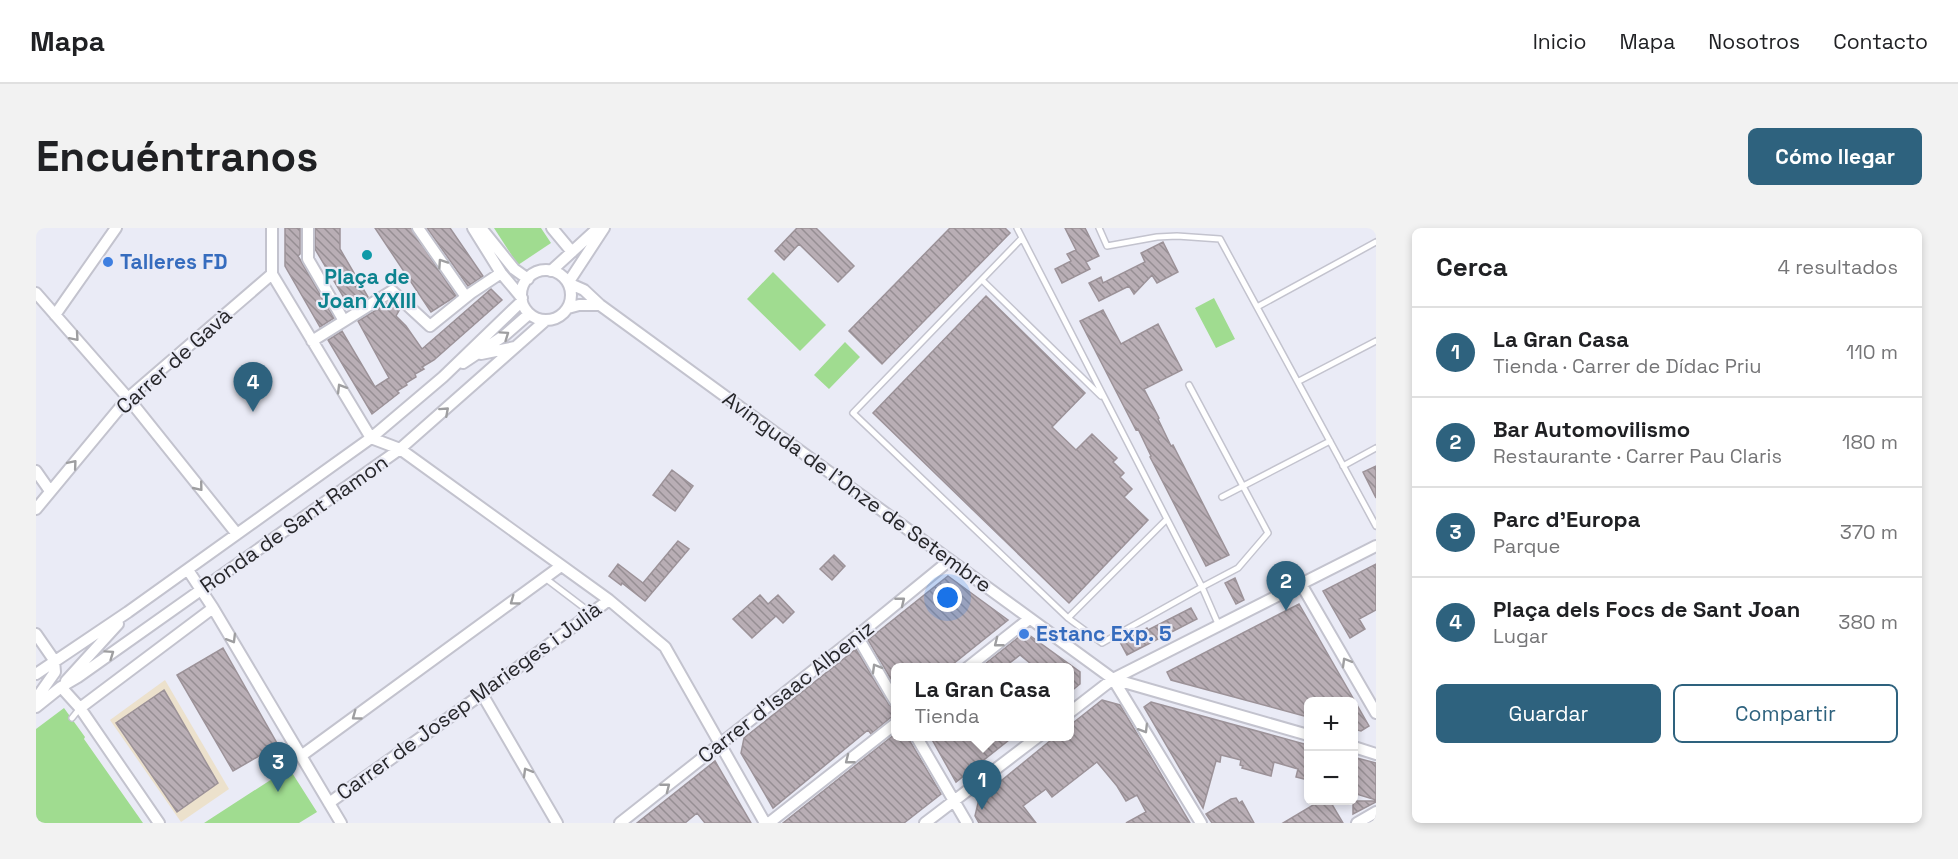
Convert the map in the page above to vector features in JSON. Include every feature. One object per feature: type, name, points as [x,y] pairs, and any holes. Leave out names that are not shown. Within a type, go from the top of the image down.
[{"type":"street","points":[[55,315],[116,228]]},
{"type":"street","points":[[272,228],[272,274],[371,438],[400,449],[609,600],[665,647],[767,823],[891,727]]},
{"type":"street","points":[[308,228],[308,259],[344,321]]},
{"type":"street","points":[[418,228],[466,297]]},
{"type":"street","points":[[473,228],[530,314],[546,320]]},
{"type":"street","points":[[481,228],[514,269],[528,279],[538,272],[552,271],[560,274],[571,293],[568,308],[579,305],[600,305]]},
{"type":"street","points":[[552,228],[572,252]]},
{"type":"street","points":[[552,271],[598,228]]},
{"type":"street","points":[[567,283],[604,228]]},
{"type":"street","points":[[312,341],[392,291],[430,326],[501,273]]},
{"type":"street","name":"Carrer de Gavà","points":[[36,509],[128,398],[272,274]]},
{"type":"street","name":"Ronda de Sant Ramon","points":[[36,674],[188,570],[371,438],[443,377],[522,300],[523,287],[528,279]]},
{"type":"street","name":"Avinguda de l'Onze de Setembre","points":[[567,283],[584,290],[600,305],[1113,680]]},
{"type":"street","points":[[36,293],[128,398],[237,534]]},
{"type":"street","name":"Ronda de Sant Ramon","points":[[36,707],[61,687],[400,449],[546,320],[557,318],[568,308]]},
{"type":"street","name":"Ronda de Sant Ramon","points":[[443,377],[505,335],[530,314]]},
{"type":"street","name":"Ronda de Sant Ramon","points":[[478,354],[515,347]]},
{"type":"street","points":[[36,471],[50,491]]},
{"type":"street","points":[[1074,709],[1113,680],[1376,546]]},
{"type":"street","name":"Carrer d'Isaac Albeniz","points":[[620,823],[950,560]]},
{"type":"street","points":[[301,756],[561,566]]},
{"type":"street","points":[[188,570],[341,823]]},
{"type":"street","points":[[1301,584],[1376,713]]},
{"type":"street","name":"Carrer de Josep Marieges i Julià","points":[[329,803],[609,600]]},
{"type":"street","name":"Ronda de Sant Ramon","points":[[80,708],[213,608]]},
{"type":"street","name":"Ronda de Sant Ramon","points":[[61,687],[128,612]]},
{"type":"street","points":[[973,663],[1029,619]]},
{"type":"street","points":[[36,634],[54,660],[55,672],[36,699]]},
{"type":"street","points":[[857,636],[891,694]]},
{"type":"street","points":[[1113,680],[1304,734]]},
{"type":"street","points":[[1113,680],[1201,823]]},
{"type":"street","points":[[61,687],[80,708],[159,823]]},
{"type":"street","points":[[482,694],[557,823]]},
{"type":"street","points":[[919,741],[967,823]]},
{"type":"street","points":[[925,823],[1032,741]]},
{"type":"street","points":[[1358,749],[1376,754]]},
{"type":"street","points":[[1357,823],[1376,813]]},
{"type":"lane","points":[[1017,228],[1202,587],[1219,626]]},
{"type":"lane","points":[[1099,228],[1107,246],[1167,236],[1220,239],[1376,526]]},
{"type":"lane","points":[[1022,238],[853,413],[1068,618],[1102,643],[1238,568],[1268,533],[1189,385]]},
{"type":"lane","points":[[1257,307],[1376,242]]},
{"type":"lane","points":[[982,280],[1105,399]]},
{"type":"lane","points":[[1299,381],[1376,341]]},
{"type":"lane","points":[[1222,497],[1330,441]]},
{"type":"lane","points":[[1343,466],[1376,448]]},
{"type":"lane","points":[[1068,618],[1167,519]]},
{"type":"lane","points":[[544,578],[591,613]]},
{"type":"lane","points":[[72,718],[80,708]]},
{"type":"shaded area","points":[[165,680],[229,789],[181,822],[110,720]]},
{"type":"green space","points":[[494,228],[541,228],[551,243],[518,265]]},
{"type":"green space","points":[[773,272],[826,325],[800,351],[747,299]]},
{"type":"green space","points":[[1214,298],[1235,339],[1216,348],[1195,308]]},
{"type":"green space","points":[[845,342],[860,357],[829,389],[814,375]]},
{"type":"green space","points":[[64,708],[143,823],[36,823],[36,729]]},
{"type":"green space","points":[[289,768],[317,812],[299,823],[204,823]]},
{"type":"building","points":[[285,228],[300,228],[300,254],[298,256],[334,318],[320,327],[285,266]]},
{"type":"building","points":[[315,228],[340,228],[340,249],[368,297],[350,308],[315,249]]},
{"type":"building","points":[[375,228],[411,228],[456,296],[431,312]]},
{"type":"building","points":[[427,228],[450,228],[483,276],[468,286]]},
{"type":"building","points":[[797,228],[816,228],[854,266],[838,282],[799,244],[784,260],[775,251]]},
{"type":"building","points":[[950,228],[1005,228],[1010,233],[882,364],[849,331]]},
{"type":"building","points":[[1065,228],[1085,228],[1099,256],[1086,262],[1090,269],[1062,283],[1055,269],[1071,261],[1067,254],[1076,250]]},
{"type":"building","points":[[1163,242],[1178,272],[1157,283],[1152,275],[1134,294],[1129,286],[1099,301],[1089,283],[1101,277],[1103,283],[1145,262],[1141,253]]},
{"type":"building","points":[[491,289],[502,300],[434,360],[422,367],[424,369],[415,374],[416,377],[397,391],[399,393],[372,414],[328,340],[342,331],[375,387],[389,378],[358,321],[391,301],[400,309],[396,316],[422,349]]},
{"type":"building","points":[[986,296],[1085,393],[1052,427],[1076,450],[1092,434],[1117,458],[1113,462],[1124,473],[1120,477],[1132,489],[1124,497],[1148,520],[1069,603],[873,413]]},
{"type":"building","points":[[1103,310],[1121,344],[1158,324],[1182,370],[1144,389],[1171,446],[1173,445],[1229,555],[1206,566],[1138,429],[1136,430],[1080,321]]},
{"type":"building","points":[[1376,466],[1376,498],[1363,472]]},
{"type":"building","points":[[672,470],[693,486],[675,511],[653,495]]},
{"type":"building","points":[[678,541],[689,549],[645,601],[609,576],[618,564],[643,583]]},
{"type":"building","points":[[834,555],[845,566],[832,580],[820,569]]},
{"type":"building","points":[[1376,564],[1376,610],[1359,619],[1365,629],[1350,638],[1323,591]]},
{"type":"building","points":[[948,576],[1008,620],[954,663],[891,663],[891,679],[868,640]]},
{"type":"building","points":[[1235,578],[1244,600],[1236,604],[1225,583]]},
{"type":"building","points":[[760,595],[768,604],[778,595],[794,612],[783,623],[776,616],[752,638],[733,619]]},
{"type":"building","points":[[1299,604],[1352,697],[1304,697],[1304,716],[1171,680],[1167,672]]},
{"type":"building","points":[[1191,608],[1197,619],[1127,655],[1120,642]]},
{"type":"building","points":[[1025,632],[1068,663],[1030,663],[1020,655],[1010,663],[986,663]]},
{"type":"building","points":[[223,648],[278,745],[233,771],[177,675]]},
{"type":"building","points":[[856,649],[891,706],[891,718],[871,734],[868,730],[773,808],[741,753],[744,738]]},
{"type":"building","points":[[1074,668],[1080,672],[1080,684],[1074,689]]},
{"type":"building","points":[[164,690],[218,783],[177,812],[116,723]]},
{"type":"building","points":[[1102,700],[1120,705],[1190,823],[1126,823],[1146,812],[1137,795],[1126,801],[1097,762],[1052,797],[1046,789],[1023,806],[1036,823],[979,823],[975,816],[979,799],[1050,741],[1074,741],[1074,722]]},
{"type":"building","points":[[1151,702],[1304,744],[1304,779],[1296,777],[1298,769],[1274,762],[1271,776],[1242,768],[1241,760],[1221,755],[1220,762],[1216,761],[1203,808],[1144,707]]},
{"type":"building","points":[[1358,707],[1369,726],[1358,730]]},
{"type":"building","points":[[891,737],[891,741],[910,741],[941,794],[904,823],[783,823]]},
{"type":"building","points":[[933,741],[1008,741],[956,782]]},
{"type":"building","points":[[1358,758],[1376,763],[1376,800],[1358,795]]},
{"type":"building","points":[[715,761],[751,823],[705,823],[697,813],[685,823],[637,823]]},
{"type":"building","points":[[1236,798],[1239,803],[1242,801],[1254,823],[1212,823],[1206,814]]},
{"type":"building","points":[[1358,801],[1376,801],[1376,802],[1353,814],[1353,805],[1358,805]]},
{"type":"building","points":[[1313,805],[1332,805],[1343,823],[1283,823]]},
{"type":"place","name":"Plaça de Joan XXIII","points":[[367,255]]},
{"type":"place","name":"Talleres FD","points":[[108,262]]},
{"type":"place","name":"Plaça dels Focs de Sant Joan","points":[[253,412]]},
{"type":"place","name":"Bar Automovilismo","points":[[1286,611]]},
{"type":"place","name":"Estanc Exp. 5","points":[[1024,634]]},
{"type":"place","name":"Parc d'Europa","points":[[278,792]]},
{"type":"place","name":"La Gran Casa","points":[[982,810]]}]
